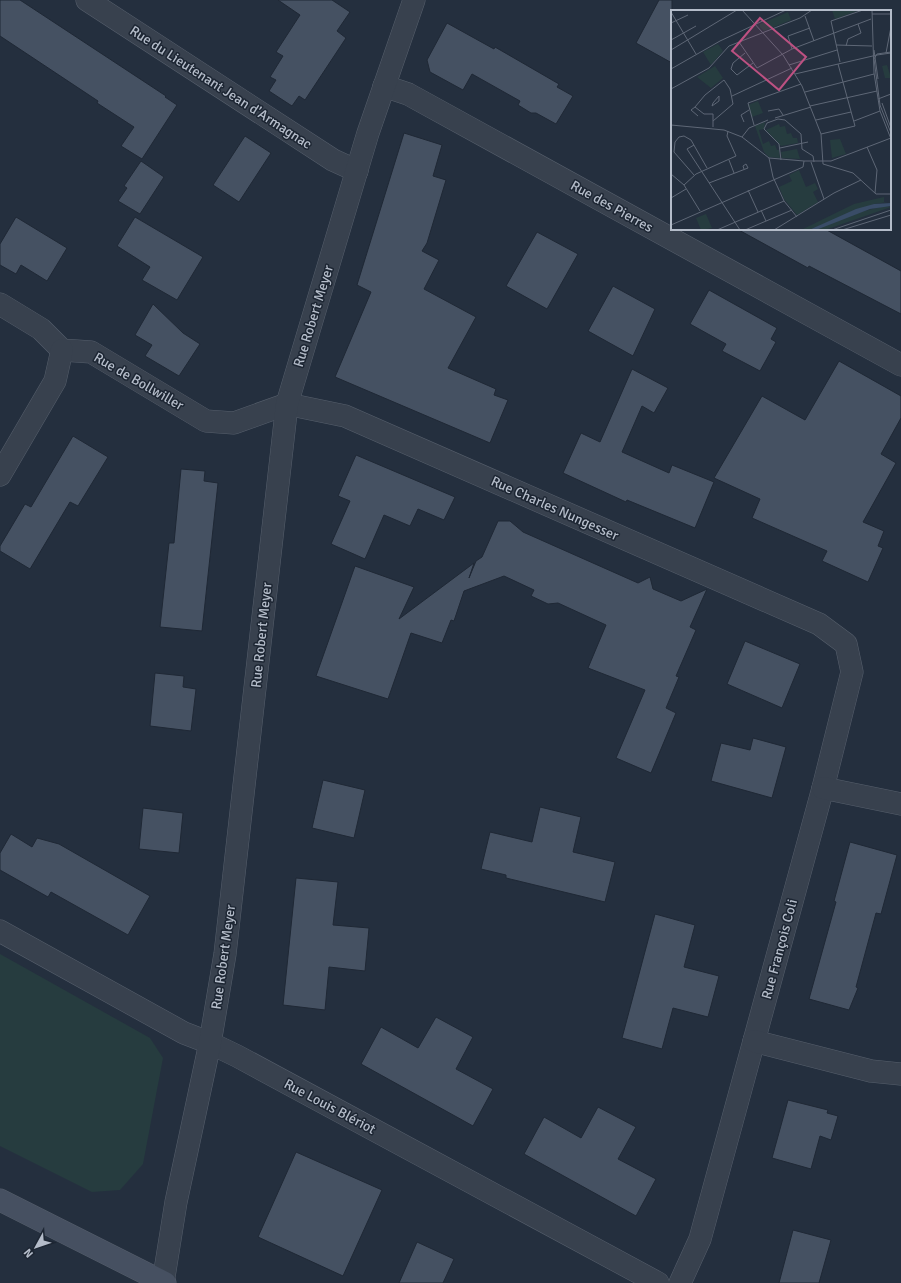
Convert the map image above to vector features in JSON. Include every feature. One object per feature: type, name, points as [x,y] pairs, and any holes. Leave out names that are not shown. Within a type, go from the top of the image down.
[{"type":"main road","points":[[0,1200],[164,1283]]},
{"type":"street","name":"Rue du Lieutenant Jean d'Armagnac","points":[[87,0],[333,160],[357,171]]},
{"type":"street","name":"Rue Robert Meyer","points":[[164,1283],[176,1202],[210,1043],[225,954],[287,404],[357,171],[384,86],[414,0]]},
{"type":"street","name":"Rue des Pierres","points":[[384,86],[408,94],[901,365]]},
{"type":"street","points":[[0,304],[41,329],[62,350],[56,381],[0,476]]},
{"type":"street","name":"Rue de Bollwiller","points":[[62,350],[91,352],[206,421],[234,423],[287,404]]},
{"type":"street","name":"Rue Charles Nungesser","points":[[287,404],[345,416],[819,624]]},
{"type":"street","name":"Rue François Coli","points":[[680,1283],[700,1239],[824,788],[852,672],[846,644],[819,624]]},
{"type":"street","points":[[824,788],[901,804]]},
{"type":"street","name":"Rue Louis Blériot","points":[[0,931],[184,1033],[244,1059],[658,1283]]},
{"type":"street","points":[[754,1042],[872,1071],[901,1074]]},
{"type":"green space","points":[[0,954],[150,1038],[163,1058],[143,1164],[120,1190],[92,1192],[0,1146]]},
{"type":"building","points":[[0,0],[20,0],[166,96],[165,97],[177,105],[142,159],[121,146],[134,127],[97,103],[98,101],[0,36]]},
{"type":"building","points":[[278,0],[332,0],[350,12],[337,31],[346,38],[305,100],[299,96],[292,106],[269,91],[276,80],[270,77],[283,56],[276,52],[300,15]]},
{"type":"building","points":[[659,0],[672,0],[671,62],[636,43]]},
{"type":"building","points":[[447,23],[494,49],[495,47],[559,84],[557,87],[573,96],[556,124],[536,113],[531,113],[518,105],[520,101],[472,74],[463,90],[430,72],[427,60]]},
{"type":"building","points":[[404,133],[442,145],[433,176],[446,180],[427,243],[422,251],[439,260],[424,289],[476,317],[448,368],[496,389],[494,395],[508,400],[490,443],[335,377],[371,292],[357,285]]},
{"type":"building","points":[[245,136],[271,153],[239,202],[213,185]]},
{"type":"building","points":[[141,161],[164,177],[140,214],[118,201],[127,188],[124,186]]},
{"type":"building","points":[[16,217],[67,248],[47,281],[21,265],[16,274],[0,265],[0,244]]},
{"type":"building","points":[[135,217],[203,257],[177,300],[142,280],[150,267],[117,246]]},
{"type":"building","points":[[739,230],[827,230],[901,271],[901,314],[809,266],[808,268]]},
{"type":"building","points":[[537,232],[578,254],[547,309],[506,286]]},
{"type":"building","points":[[613,286],[655,309],[633,356],[588,331]]},
{"type":"building","points":[[709,290],[777,328],[771,339],[776,342],[760,371],[722,351],[726,344],[690,324]]},
{"type":"building","points":[[153,304],[183,333],[200,344],[179,376],[145,356],[152,345],[135,335]]},
{"type":"building","points":[[839,361],[901,396],[901,418],[881,454],[896,463],[863,522],[884,531],[878,546],[883,548],[868,582],[822,561],[827,551],[752,518],[760,499],[714,478],[762,396],[805,420]]},
{"type":"building","points":[[632,369],[668,388],[654,413],[642,406],[622,452],[669,473],[672,465],[714,482],[695,528],[627,500],[626,502],[563,473],[581,433],[600,442]]},
{"type":"building","points":[[73,436],[108,457],[78,506],[70,502],[30,569],[0,551],[0,546],[25,504],[31,507]]},
{"type":"building","points":[[356,455],[455,497],[444,520],[418,509],[410,526],[384,515],[365,559],[331,544],[350,501],[338,496]]},
{"type":"building","points":[[181,469],[205,471],[204,481],[218,483],[202,631],[160,627],[169,543],[174,543]]},
{"type":"building","points":[[498,521],[510,521],[523,532],[638,583],[650,577],[653,589],[681,601],[707,589],[690,627],[696,630],[676,676],[679,677],[666,708],[676,713],[651,773],[616,758],[645,690],[588,668],[606,625],[558,603],[548,604],[531,596],[534,590],[504,576],[464,591],[454,621],[451,620],[442,643],[411,633],[388,699],[316,676],[355,566],[414,587],[399,619],[474,563],[469,578],[476,561],[482,557]]},
{"type":"building","points":[[745,641],[800,664],[782,708],[727,684]]},
{"type":"building","points":[[155,673],[184,676],[183,687],[196,689],[191,731],[150,726]]},
{"type":"building","points":[[753,738],[786,747],[772,798],[711,781],[721,743],[750,750]]},
{"type":"building","points":[[323,780],[365,790],[354,838],[312,828]]},
{"type":"building","points":[[540,807],[581,817],[573,852],[615,862],[605,902],[506,878],[506,875],[481,869],[490,832],[532,842]]},
{"type":"building","points":[[143,808],[183,813],[179,853],[139,849]]},
{"type":"building","points":[[11,834],[32,847],[37,838],[59,844],[150,896],[128,935],[51,892],[48,897],[0,870],[0,853]]},
{"type":"building","points":[[850,842],[897,855],[881,914],[876,913],[856,987],[858,988],[849,1010],[809,999],[836,902],[834,901]]},
{"type":"building","points":[[296,878],[338,882],[333,925],[369,928],[365,971],[329,967],[325,1010],[283,1005]]},
{"type":"building","points":[[655,914],[695,925],[684,967],[719,976],[708,1017],[673,1008],[662,1049],[622,1038]]},
{"type":"building","points":[[436,1017],[473,1037],[456,1069],[493,1089],[473,1126],[361,1064],[381,1027],[418,1048]]},
{"type":"building","points":[[788,1100],[828,1110],[827,1113],[838,1116],[831,1140],[820,1136],[811,1169],[772,1158]]},
{"type":"building","points":[[598,1107],[636,1127],[618,1159],[656,1179],[636,1216],[524,1154],[544,1117],[581,1138]]},
{"type":"building","points":[[296,1152],[382,1190],[343,1276],[258,1237]]},
{"type":"building","points":[[793,1230],[831,1240],[819,1283],[779,1283]]},
{"type":"building","points":[[417,1242],[454,1259],[443,1283],[399,1283]]}]
